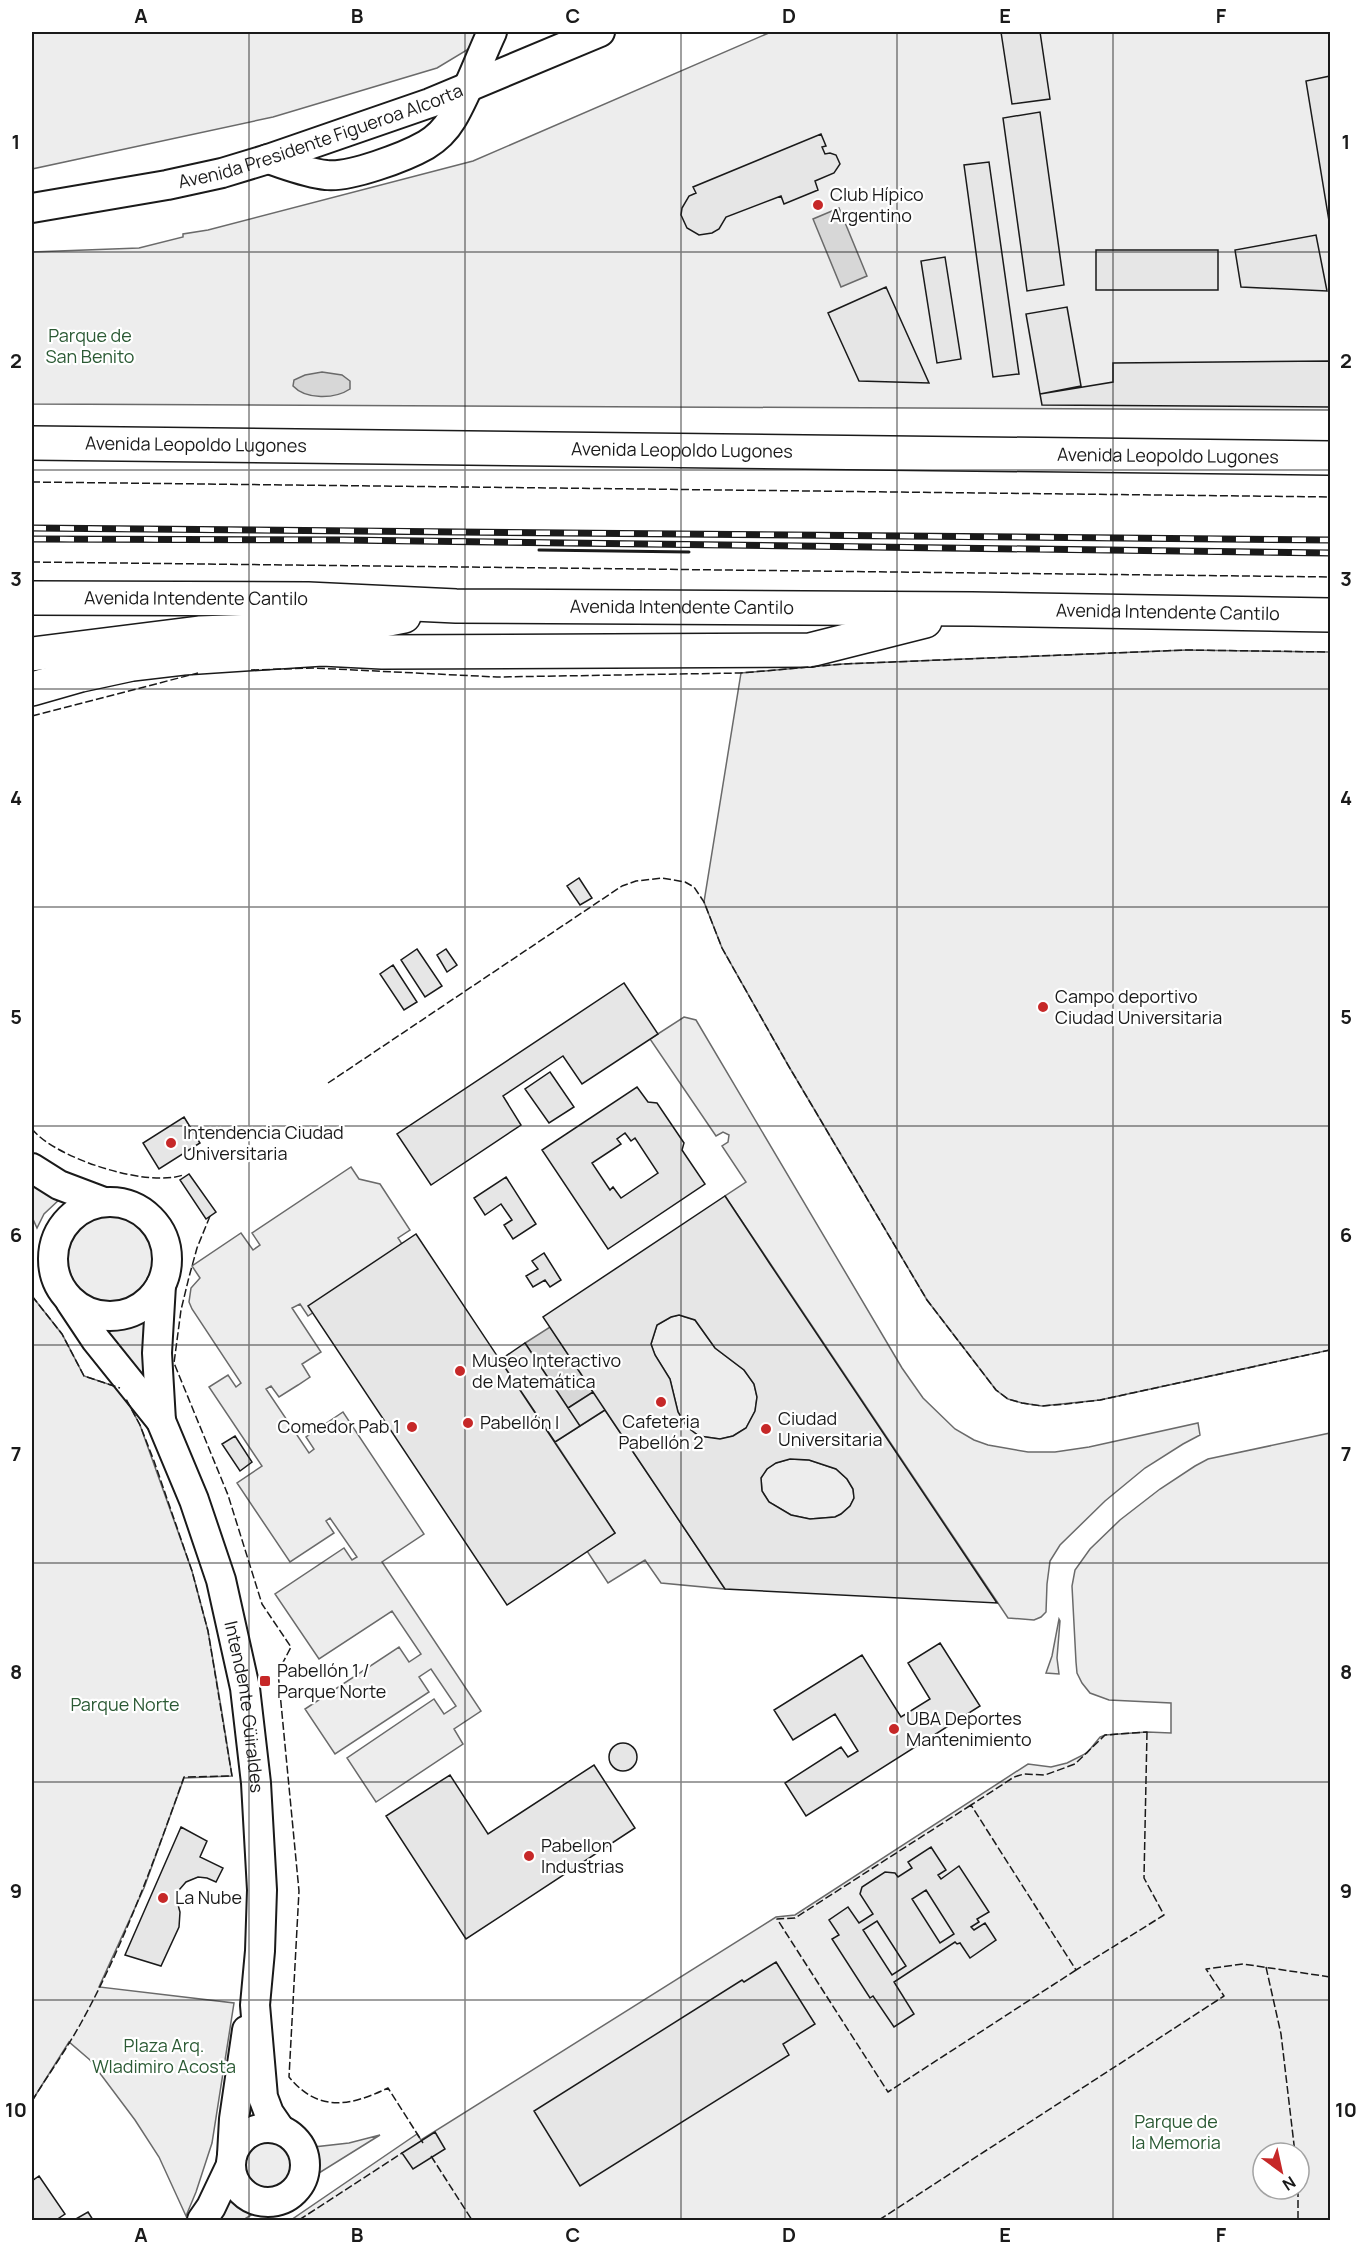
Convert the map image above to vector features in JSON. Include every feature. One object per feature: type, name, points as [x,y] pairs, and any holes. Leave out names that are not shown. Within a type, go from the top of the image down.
[{"type":"highway","name":"Avenida Leopoldo Lugones","points":[[32,442],[1330,458]]},
{"type":"highway","name":"Avenida Intendente Cantilo","points":[[32,598],[308,600],[456,606],[972,609],[1330,615]]},
{"type":"highway","points":[[32,654],[199,633],[343,628],[456,606]]},
{"type":"highway","points":[[32,689],[132,664],[183,658],[322,650],[382,652],[810,650],[972,609]]},
{"type":"main road","points":[[268,159],[326,175],[340,176],[427,144],[440,134],[452,119],[492,32]]},
{"type":"main road","name":"Avenida Presidente Figueroa Alcorta","points":[[32,208],[167,185],[222,173],[268,159],[420,107],[600,32]]},
{"type":"main road","points":[[32,1168],[59,1185],[104,1202],[126,1204],[143,1212],[156,1226],[165,1242],[167,1260],[161,1285],[148,1302],[130,1313],[109,1317],[87,1313],[70,1301],[61,1290],[53,1268],[32,1240]]},
{"type":"main road","points":[[53,1268],[53,1250],[59,1232],[71,1217],[86,1207],[104,1202]]},
{"type":"main road","name":"Intendente Güiraldes","points":[[161,1285],[157,1353],[161,1421]]},
{"type":"main road","name":"Intendente Güiraldes","points":[[70,1301],[96,1340],[161,1421],[194,1500],[221,1580],[244,1688],[261,1840],[262,1910],[255,2005],[263,2097],[269,2113],[280,2129]]},
{"type":"main road","name":"Intendente Güiraldes","points":[[202,2220],[211,2207],[231,2161],[245,2034],[255,2005]]},
{"type":"main road","points":[[253,2220],[292,2195],[303,2181],[306,2163],[301,2146],[289,2133],[280,2129],[265,2128],[251,2132],[239,2141],[231,2161],[235,2183],[243,2194],[255,2201],[268,2204],[282,2201]]},
{"type":"shaded area","points":[[32,32],[482,32],[467,50],[437,68],[273,117],[32,169]]},
{"type":"shaded area","name":"Club Hípico Argentino","points":[[771,32],[1330,32],[1330,410],[32,404],[32,252],[139,248],[183,237],[183,234],[208,230],[473,161]]},
{"type":"shaded area","points":[[839,208],[867,276],[841,287],[813,219]]},
{"type":"shaded area","points":[[322,372],[342,375],[350,381],[350,389],[337,395],[313,396],[293,386],[294,380]]},
{"type":"shaded area","name":"Campo deportivo Ciudad Universitaria","points":[[1186,650],[1330,652],[1330,1350],[1100,1400],[1042,1406],[1022,1403],[1008,1399],[996,1390],[927,1300],[788,1065],[722,948],[704,902],[741,673],[843,664]]},
{"type":"shaded area","points":[[684,1017],[696,1020],[902,1368],[923,1398],[955,1429],[988,1445],[1028,1452],[1055,1452],[1089,1447],[1198,1423],[1200,1435],[1145,1468],[1105,1501],[1060,1545],[1050,1561],[1046,1612],[1041,1617],[1034,1620],[1008,1618],[725,1196],[746,1182],[722,1146],[728,1142],[729,1135],[723,1132],[716,1136],[650,1039]]},
{"type":"shaded area","points":[[351,1167],[359,1179],[380,1184],[410,1230],[398,1238],[406,1250],[308,1316],[300,1304],[292,1308],[321,1352],[302,1364],[310,1377],[279,1397],[271,1386],[266,1389],[309,1453],[314,1449],[306,1437],[343,1412],[424,1534],[382,1562],[481,1711],[454,1729],[463,1744],[376,1802],[347,1758],[434,1699],[444,1714],[456,1706],[431,1669],[419,1677],[429,1692],[335,1754],[305,1709],[399,1647],[409,1662],[421,1654],[392,1611],[319,1659],[275,1594],[344,1548],[352,1560],[357,1557],[330,1518],[326,1521],[334,1533],[290,1562],[237,1483],[262,1466],[209,1387],[228,1375],[236,1387],[241,1383],[189,1302],[191,1288],[200,1278],[192,1266],[241,1233],[253,1250],[260,1245],[252,1233]]},
{"type":"shaded area","points":[[32,1184],[61,1198],[44,1214],[37,1228],[32,1217]]},
{"type":"shaded area","points":[[111,1216],[128,1219],[142,1228],[151,1242],[154,1259],[151,1276],[142,1290],[128,1299],[111,1302],[94,1299],[80,1290],[71,1276],[68,1259],[71,1242],[80,1228],[94,1219]]},
{"type":"shaded area","name":"Parque Norte","points":[[32,1296],[62,1334],[84,1376],[120,1388],[140,1425],[192,1571],[208,1631],[221,1707],[232,1776],[184,1778],[144,1888],[99,1987],[234,2003],[212,2143],[186,2216],[159,2157],[135,2120],[90,2060],[69,2042],[32,2101]]},
{"type":"shaded area","points":[[679,1315],[695,1320],[715,1348],[744,1370],[754,1384],[757,1397],[755,1411],[746,1428],[733,1436],[720,1439],[699,1436],[687,1427],[678,1412],[670,1379],[651,1344],[657,1325]]},
{"type":"shaded area","points":[[147,1318],[145,1382],[108,1331],[139,1324]]},
{"type":"shaded area","points":[[550,1327],[593,1392],[568,1408],[525,1343]]},
{"type":"shaded area","points":[[605,1410],[725,1589],[661,1583],[645,1560],[608,1583],[587,1551],[615,1533],[555,1442]]},
{"type":"shaded area","points":[[1330,1433],[1330,2220],[291,2220],[417,2134],[421,2140],[776,1917],[795,1915],[1028,1764],[1051,1767],[1067,1763],[1087,1753],[1100,1737],[1105,1735],[1171,1733],[1171,1703],[1109,1700],[1090,1693],[1082,1683],[1077,1673],[1072,1586],[1075,1570],[1090,1549],[1120,1520],[1208,1459]]},
{"type":"shaded area","points":[[790,1459],[809,1460],[836,1469],[847,1479],[853,1489],[854,1498],[850,1506],[835,1517],[810,1519],[791,1515],[769,1502],[762,1491],[761,1478],[767,1469],[776,1463]]},
{"type":"shaded area","points":[[1059,1619],[1057,1658],[1059,1674],[1046,1673],[1052,1656]]},
{"type":"shaded area","points":[[380,2135],[319,2173],[314,2147],[349,2143]]},
{"type":"shaded area","points":[[264,2139],[274,2139],[284,2143],[292,2151],[296,2166],[292,2181],[284,2189],[274,2193],[264,2193],[254,2189],[246,2181],[242,2171],[242,2161],[246,2151],[254,2143]]},
{"type":"shaded area","points":[[228,2196],[253,2214],[243,2220],[214,2220]]},
{"type":"building","points":[[1001,32],[1040,32],[1050,99],[1012,104]]},
{"type":"building","points":[[1330,76],[1330,227],[1306,81]]},
{"type":"building","points":[[1040,112],[1064,285],[1027,291],[1003,118]]},
{"type":"building","points":[[821,134],[826,146],[822,147],[825,154],[836,155],[840,164],[834,173],[815,181],[818,190],[784,204],[781,196],[726,217],[719,229],[712,233],[699,235],[687,228],[681,215],[682,208],[689,196],[696,193],[693,187]]},
{"type":"building","points":[[989,162],[1019,374],[993,377],[964,165]]},
{"type":"building","points":[[1316,235],[1327,291],[1241,287],[1235,250]]},
{"type":"building","points":[[1096,250],[1218,250],[1218,290],[1096,290]]},
{"type":"building","points":[[945,257],[961,359],[937,363],[921,261]]},
{"type":"building","points":[[886,287],[929,383],[859,381],[828,313]]},
{"type":"building","points":[[1067,307],[1081,386],[1040,394],[1026,314]]},
{"type":"building","points":[[1330,361],[1330,407],[1042,405],[1040,394],[1113,382],[1113,363]]},
{"type":"building","points":[[579,878],[592,898],[580,905],[567,886]]},
{"type":"building","points":[[417,949],[442,986],[425,997],[401,960]]},
{"type":"building","points":[[446,949],[457,965],[447,972],[437,955]]},
{"type":"building","points":[[393,965],[417,1002],[404,1010],[380,974]]},
{"type":"building","points":[[624,983],[658,1034],[582,1084],[563,1056],[503,1096],[521,1125],[431,1185],[397,1134]]},
{"type":"building","points":[[550,1072],[574,1107],[549,1123],[525,1089]]},
{"type":"building","points":[[637,1087],[648,1102],[657,1103],[684,1143],[682,1150],[705,1184],[608,1249],[542,1150]],"holes":[[[625,1133],[631,1141],[635,1138],[658,1173],[621,1198],[613,1187],[610,1190],[592,1163],[621,1144],[617,1139]]]},
{"type":"building","name":"Intendencia Ciudad Universitaria","points":[[184,1117],[200,1143],[159,1169],[143,1143]]},
{"type":"building","points":[[189,1174],[216,1212],[206,1219],[180,1180]]},
{"type":"building","points":[[506,1177],[536,1224],[513,1239],[504,1225],[512,1220],[501,1204],[485,1215],[474,1198]]},
{"type":"building","points":[[725,1196],[997,1603],[725,1589],[543,1317]],"holes":[[[679,1315],[695,1320],[715,1348],[744,1370],[754,1384],[757,1397],[755,1411],[746,1428],[733,1436],[720,1439],[699,1436],[687,1427],[678,1412],[670,1379],[651,1344],[657,1325]],[[790,1459],[809,1460],[836,1469],[847,1479],[853,1489],[854,1498],[850,1506],[835,1517],[810,1519],[791,1515],[769,1502],[762,1491],[761,1478],[767,1469],[776,1463]]]},
{"type":"building","points":[[416,1234],[615,1533],[507,1605],[308,1306]]},
{"type":"building","points":[[544,1253],[561,1280],[550,1287],[545,1280],[533,1287],[526,1276],[538,1269],[532,1261]]},
{"type":"building","points":[[525,1343],[580,1426],[555,1442],[500,1360]]},
{"type":"building","points":[[593,1392],[605,1410],[580,1426],[568,1408]]},
{"type":"building","points":[[235,1436],[252,1462],[240,1471],[222,1444]]},
{"type":"building","name":"UBA Deportes Mantenimiento","points":[[940,1643],[980,1706],[806,1816],[785,1783],[841,1747],[848,1757],[858,1751],[835,1714],[793,1740],[774,1710],[862,1655],[901,1717],[930,1699],[908,1663]]},
{"type":"building","points":[[623,1743],[633,1747],[637,1757],[633,1767],[623,1771],[613,1767],[609,1757],[613,1747]]},
{"type":"building","points":[[594,1765],[635,1828],[466,1939],[386,1816],[450,1775],[488,1834]]},
{"type":"building","name":"La Nube","points":[[181,1827],[207,1841],[200,1857],[223,1868],[216,1882],[198,1877],[186,1882],[179,1890],[177,1901],[180,1912],[179,1927],[161,1966],[125,1955]]},
{"type":"building","points":[[931,1847],[946,1870],[938,1875],[941,1879],[959,1866],[989,1912],[977,1919],[979,1922],[971,1927],[974,1930],[985,1923],[996,1940],[970,1958],[960,1943],[955,1942],[894,1982],[914,2014],[894,2027],[873,1996],[870,1998],[832,1939],[839,1935],[829,1920],[848,1907],[859,1923],[873,1914],[860,1894],[862,1887],[885,1872],[895,1873],[898,1877],[912,1868],[908,1862]],"holes":[[[926,1890],[954,1934],[940,1943],[912,1899]],[[877,1921],[906,1966],[892,1975],[863,1930]]]},
{"type":"building","points":[[776,1962],[815,2024],[783,2044],[789,2055],[580,2186],[534,2111],[742,1980],[744,1982]]},
{"type":"building","points":[[435,2132],[445,2149],[413,2169],[402,2153]]},
{"type":"building","points":[[39,2176],[65,2214],[56,2220],[32,2220],[32,2181]]},
{"type":"building","points":[[88,2212],[93,2220],[74,2220]]},
{"type":"railway","points":[[32,528],[1330,540]]},
{"type":"railway","points":[[32,539],[343,540],[1330,553]]},
{"type":"fence","points":[[32,482],[1330,497]]},
{"type":"fence","points":[[32,562],[1330,577]]},
{"type":"fence","points":[[251,670],[314,668],[497,677],[741,673],[843,664],[1186,650],[1330,652]]},
{"type":"fence","points":[[32,716],[198,673]]},
{"type":"fence","points":[[328,1083],[622,886],[636,881],[662,878],[685,882],[694,887],[704,902],[722,948],[788,1065],[927,1300],[996,1390],[1008,1399],[1042,1406],[1100,1400],[1330,1350]]},
{"type":"fence","points":[[32,1129],[60,1150],[103,1168],[147,1177],[167,1178],[183,1175]]},
{"type":"fence","points":[[210,1216],[197,1248],[189,1277],[181,1310],[174,1363],[228,1495],[262,1604],[291,1647],[278,1672],[299,1891],[289,2077],[300,2089],[312,2096],[336,2103],[361,2099],[388,2088],[423,2143]]},
{"type":"fence","points":[[32,1296],[62,1334],[84,1376],[120,1388]]},
{"type":"fence","points":[[32,2101],[97,1993],[150,1871],[184,1777],[232,1776],[208,1631],[192,1571],[154,1461],[140,1425],[126,1399]]},
{"type":"fence","points":[[1147,1732],[1144,1878],[1164,1915],[1076,1970],[971,1805],[1014,1777],[1024,1774],[1045,1775],[1075,1764],[1105,1735],[1147,1732]]},
{"type":"fence","points":[[971,1805],[795,1918],[777,1919],[888,2092],[1076,1970]]},
{"type":"fence","points":[[879,2220],[1224,1996],[1206,1969],[1243,1964],[1330,1977]]},
{"type":"fence","points":[[1266,1967],[1281,2034],[1294,2141]]},
{"type":"fence","points":[[299,2220],[402,2153]]},
{"type":"fence","points":[[431,2156],[472,2220]]},
{"type":"fence","points":[[1298,2201],[1298,2220]]},
{"type":"wall","points":[[539,550],[689,552]]},
{"type":"place","name":"Club Hípico Argentino","points":[[818,205]]},
{"type":"place","name":"Campo deportivo Ciudad Universitaria","points":[[1043,1007]]},
{"type":"place","name":"Intendencia Ciudad Universitaria","points":[[171,1143]]},
{"type":"place","name":"Museo Interactivo de Matemática","points":[[460,1371]]},
{"type":"place","name":"Cafeteria Pabellón 2","points":[[661,1402]]},
{"type":"place","name":"Pabellón I","points":[[468,1423]]},
{"type":"place","name":"Comedor Pab 1","points":[[412,1427]]},
{"type":"place","name":"Ciudad Universitaria","points":[[766,1429]]},
{"type":"place","name":"Pabellón 1 / Parque Norte","points":[[265,1681]]},
{"type":"place","name":"UBA Deportes Mantenimiento","points":[[894,1729]]},
{"type":"place","name":"Pabellon Industrias","points":[[529,1856]]},
{"type":"place","name":"La Nube","points":[[163,1898]]},
{"type":"park label","name":"Parque de San Benito","points":[[90,346]]},
{"type":"park label","name":"Plaza Arq. Wladimiro Acosta","points":[[164,2056]]},
{"type":"park label","name":"Parque de la Memoria","points":[[1176,2132]]}]
